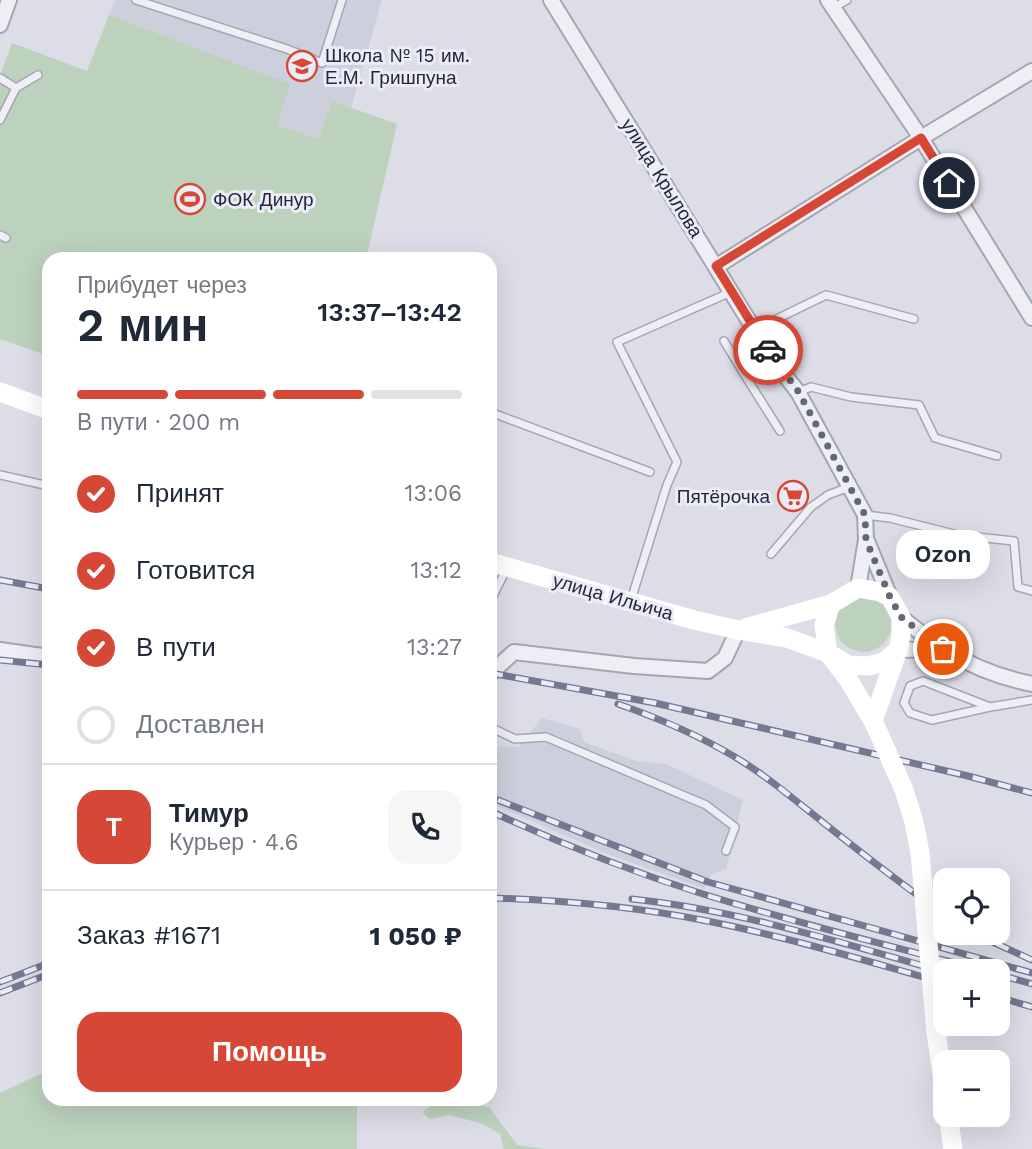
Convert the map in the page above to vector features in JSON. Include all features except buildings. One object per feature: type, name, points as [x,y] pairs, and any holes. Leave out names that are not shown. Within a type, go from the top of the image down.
[{"type":"street","points":[[0,24],[9,0]]},
{"type":"street","name":"улица Крылова","points":[[551,0],[774,360],[798,391],[865,515],[866,540]]},
{"type":"street","points":[[831,4],[921,138],[1032,318]]},
{"type":"street","points":[[716,266],[1032,71]]},
{"type":"street","points":[[0,392],[42,407]]},
{"type":"street","points":[[858,588],[866,540]]},
{"type":"street","points":[[866,540],[901,617],[943,649],[995,674],[1032,684]]},
{"type":"street","name":"улица Ильича","points":[[498,565],[738,630],[787,638],[828,653]]},
{"type":"street","points":[[497,668],[514,652],[634,666],[708,671],[725,658],[738,630],[831,604],[858,588],[880,592],[890,597]]},
{"type":"street","points":[[831,604],[824,625],[828,653],[848,679],[877,729],[904,790],[914,822],[920,853],[939,1050]]},
{"type":"street","points":[[877,729],[901,636],[901,617]]},
{"type":"street","points":[[828,653],[848,666],[868,666],[884,662],[898,650],[943,649]]},
{"type":"street","points":[[0,650],[42,656]]},
{"type":"street","points":[[950,1127],[953,1149]]},
{"type":"lane","points":[[135,0],[322,63],[341,0]]},
{"type":"lane","points":[[831,4],[847,0]]},
{"type":"lane","points":[[0,120],[16,88],[38,75]]},
{"type":"lane","points":[[0,78],[16,88]]},
{"type":"lane","points":[[630,601],[667,485],[677,462],[617,342],[732,292]]},
{"type":"lane","points":[[756,329],[826,295],[914,319]]},
{"type":"lane","points":[[724,341],[780,431]]},
{"type":"lane","points":[[746,377],[774,360]]},
{"type":"lane","points":[[798,391],[811,387],[851,397],[919,405],[935,438],[997,456]]},
{"type":"lane","points":[[497,415],[650,472]]},
{"type":"lane","points":[[0,475],[42,484]]},
{"type":"lane","points":[[771,554],[811,507],[828,495],[849,487]]},
{"type":"lane","points":[[865,515],[890,518],[958,535],[1014,541],[1018,587],[1032,591]]},
{"type":"lane","points":[[990,707],[923,681],[910,686],[904,704],[910,713],[932,720],[1032,700]]},
{"type":"lane","points":[[497,730],[515,739],[546,737],[706,805],[735,827],[726,851]]},
{"type":"shaded area","name":"Школа № 15 им. Е.М. Гришпуна","points":[[115,0],[382,0],[351,108],[332,101],[319,139],[277,125],[289,84],[109,15]]},
{"type":"shaded area","points":[[542,718],[580,729],[584,742],[636,761],[666,764],[743,800],[726,869],[711,875],[705,889],[610,855],[497,806],[497,748],[519,747]]},
{"type":"green space","name":"ФОК Динур","points":[[109,15],[290,84],[277,125],[319,139],[332,101],[397,124],[368,252],[42,252],[42,354],[0,339],[0,76],[12,43],[87,71]]},
{"type":"green space","points":[[854,596],[880,600],[891,618],[887,639],[870,651],[852,649],[838,636],[836,626],[839,608]]},
{"type":"green space","points":[[42,1073],[42,1106],[357,1106],[357,1149],[0,1149],[0,1093]]},
{"type":"green space","points":[[430,1106],[490,1108],[517,1145],[545,1149],[504,1149],[500,1134],[483,1124],[450,1115],[430,1119],[422,1112]]},
{"type":"railway","points":[[0,580],[42,588]]},
{"type":"railway","points":[[0,660],[42,664]]},
{"type":"railway","points":[[497,674],[655,703],[1032,793]]},
{"type":"railway","points":[[618,704],[692,734],[747,764],[933,906]]},
{"type":"railway","points":[[498,800],[708,882],[1032,973]]},
{"type":"railway","points":[[497,814],[595,856],[703,894],[939,959]]},
{"type":"railway","points":[[497,898],[599,905],[707,921],[797,942],[933,980]]},
{"type":"railway","points":[[632,899],[750,919],[933,969]]},
{"type":"railway","points":[[999,945],[1032,960]]},
{"type":"railway","points":[[0,982],[42,966]]},
{"type":"railway","points":[[0,993],[42,977]]},
{"type":"railway","points":[[1010,978],[1032,984]]},
{"type":"railway","points":[[1010,1001],[1032,1007]]},
{"type":"way so far","points":[[768,350],[798,391],[865,515],[866,540],[901,617],[943,649]]},
{"type":"place","name":"Школа № 15 им. Е.М. Гришпуна","points":[[302,66]]},
{"type":"place","name":"ФОК Динур","points":[[190,199]]},
{"type":"place","name":"Пятёрочка","points":[[793,496]]},
{"type":"place","name":"Ozon","points":[[943,649]]},
{"type":"route","points":[[768,350],[716,266],[921,138],[949,183]]}]
